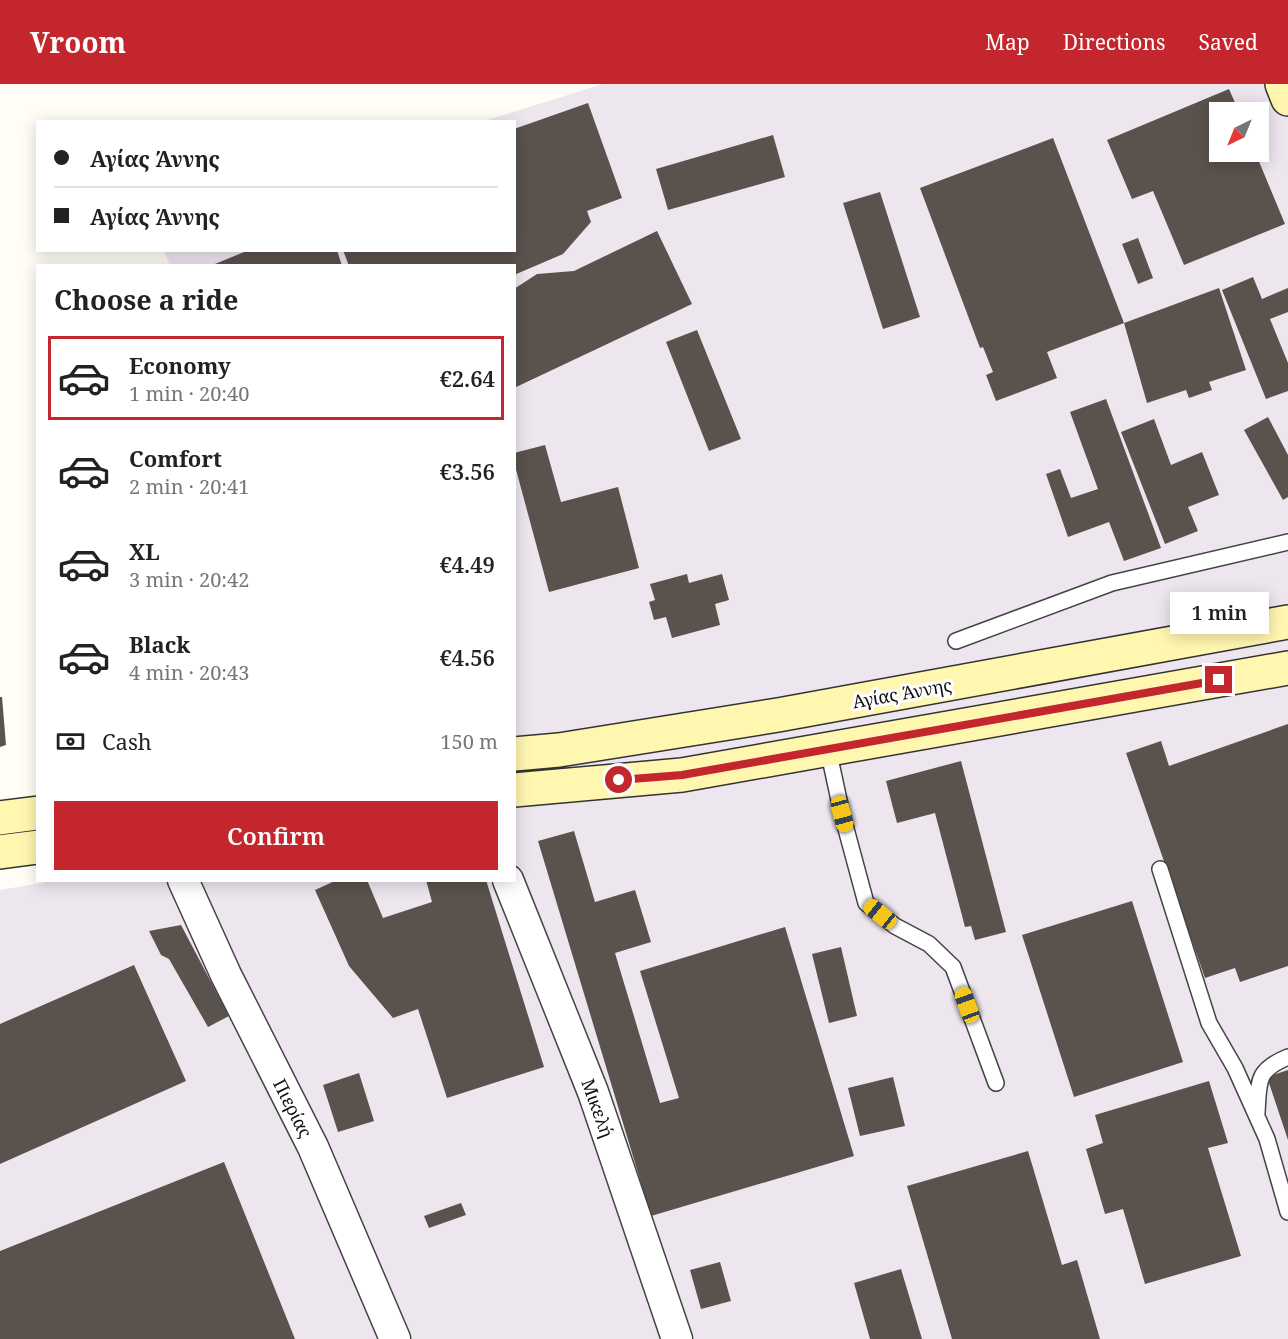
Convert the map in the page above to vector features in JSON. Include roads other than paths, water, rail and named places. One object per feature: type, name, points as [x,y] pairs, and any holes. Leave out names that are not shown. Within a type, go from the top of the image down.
[{"type":"street","points":[[1282,84],[1288,99]]},
{"type":"street","name":"Αγίας Άννης","points":[[516,754],[559,750],[778,716],[1288,622]]},
{"type":"street","points":[[516,790],[682,775],[1288,668]]},
{"type":"street","points":[[0,818],[36,813]]},
{"type":"street","points":[[0,852],[36,846]]},
{"type":"street","name":"Πιερίας","points":[[184,882],[226,975],[313,1147],[395,1339]]},
{"type":"street","name":"Μικελή","points":[[509,882],[593,1092],[677,1339]]},
{"type":"lane","points":[[956,641],[1112,583],[1288,542]]},
{"type":"lane","points":[[828,749],[842,814],[866,903],[895,926],[929,944],[953,967],[996,1083]]},
{"type":"lane","points":[[1160,869],[1209,1023],[1236,1068],[1257,1116],[1288,1212]]},
{"type":"lane","points":[[1257,1116],[1259,1084],[1265,1070],[1288,1057]]}]
